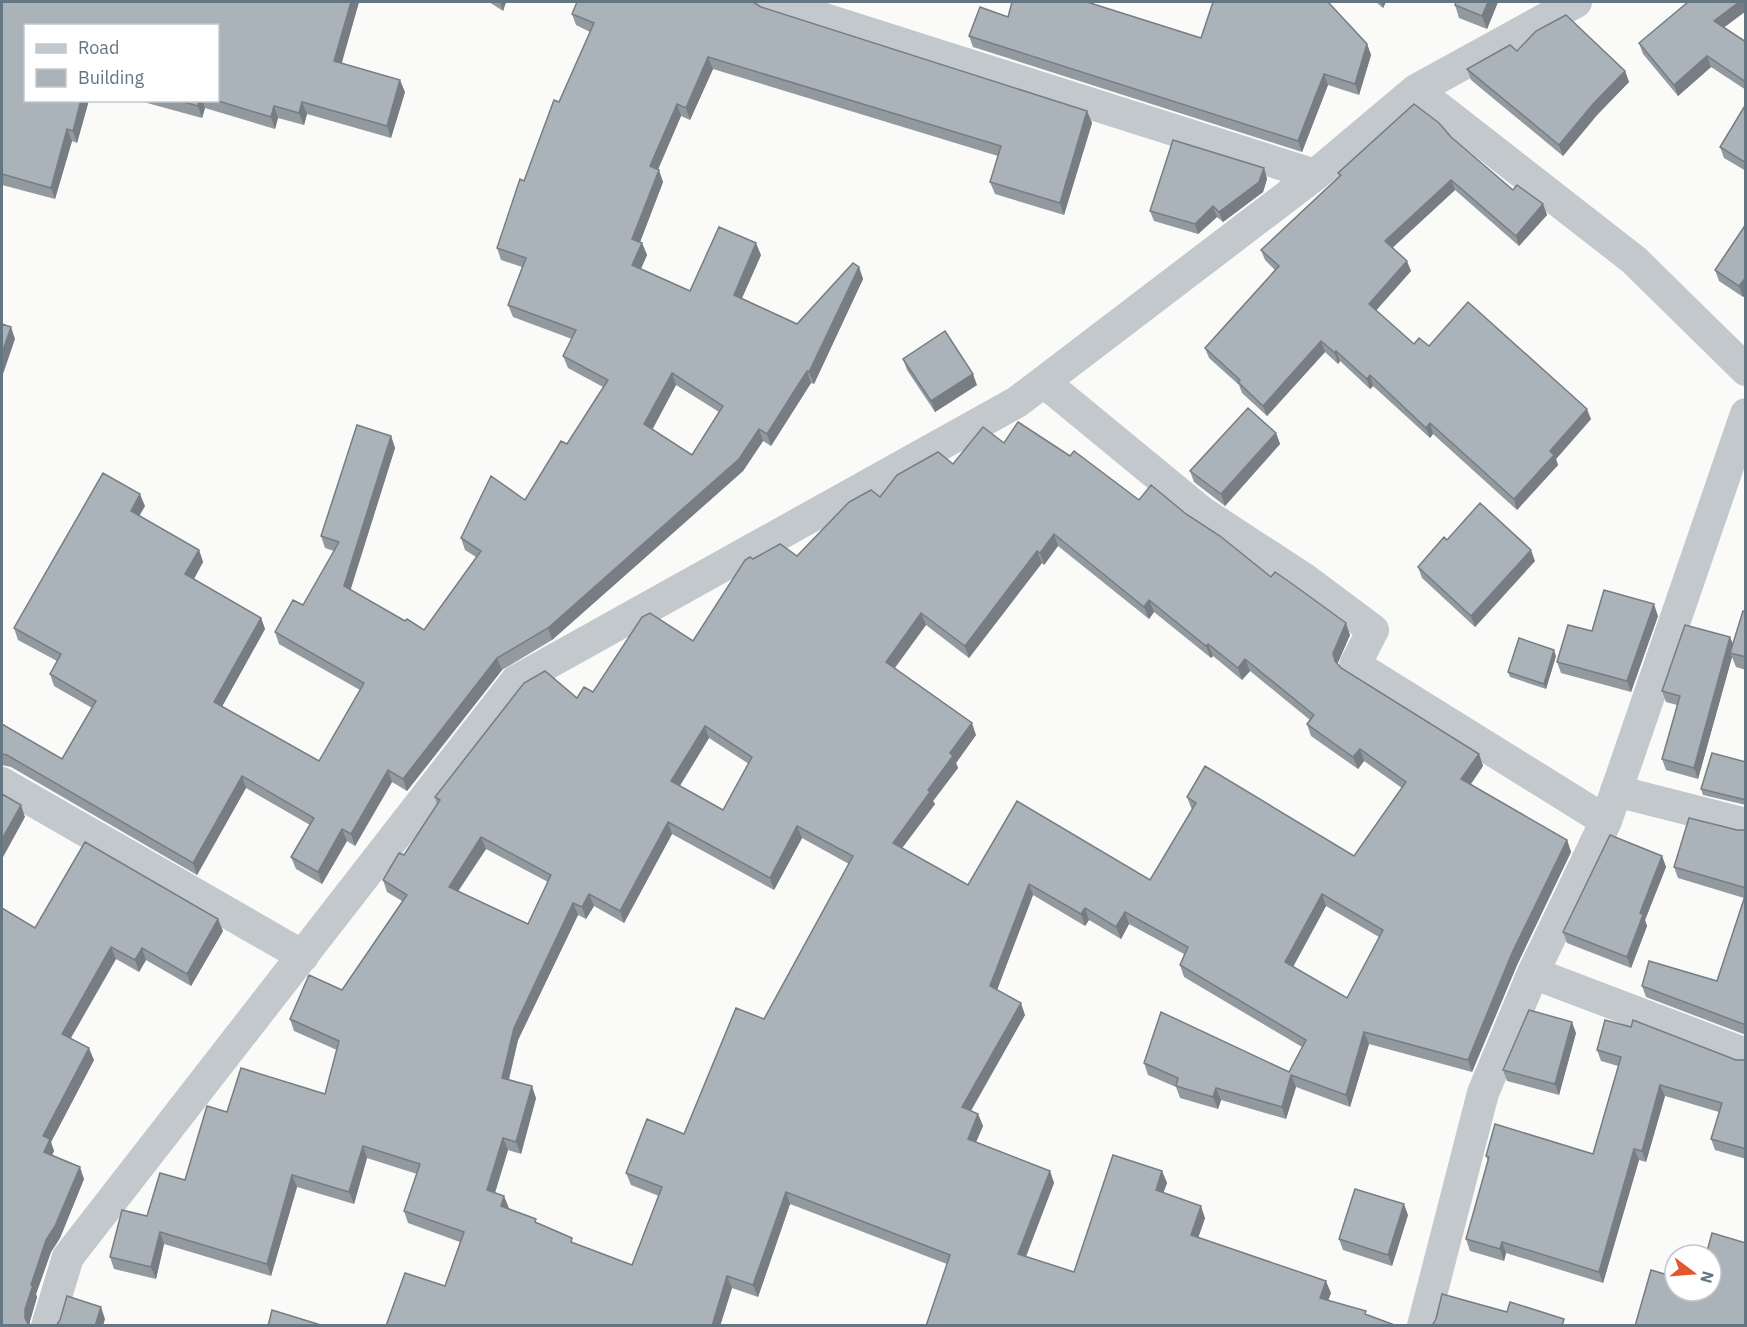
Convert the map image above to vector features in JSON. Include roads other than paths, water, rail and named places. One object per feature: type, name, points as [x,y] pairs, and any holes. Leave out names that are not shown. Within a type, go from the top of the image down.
[{"type":"street","points":[[771,2],[1315,175]]},
{"type":"street","points":[[47,1326],[68,1257],[516,681],[1017,402],[1315,175],[1416,90],[1576,2]]},
{"type":"street","points":[[1416,90],[1634,260],[1746,370]]},
{"type":"street","points":[[1044,382],[1202,512],[1306,580],[1373,630],[1355,665],[1606,821]]},
{"type":"street","points":[[1423,1326],[1483,1093],[1533,974],[1606,821],[1746,414]]},
{"type":"street","points":[[2,783],[303,956]]},
{"type":"street","points":[[1616,791],[1746,824]]},
{"type":"street","points":[[1533,974],[1746,1054]]}]
